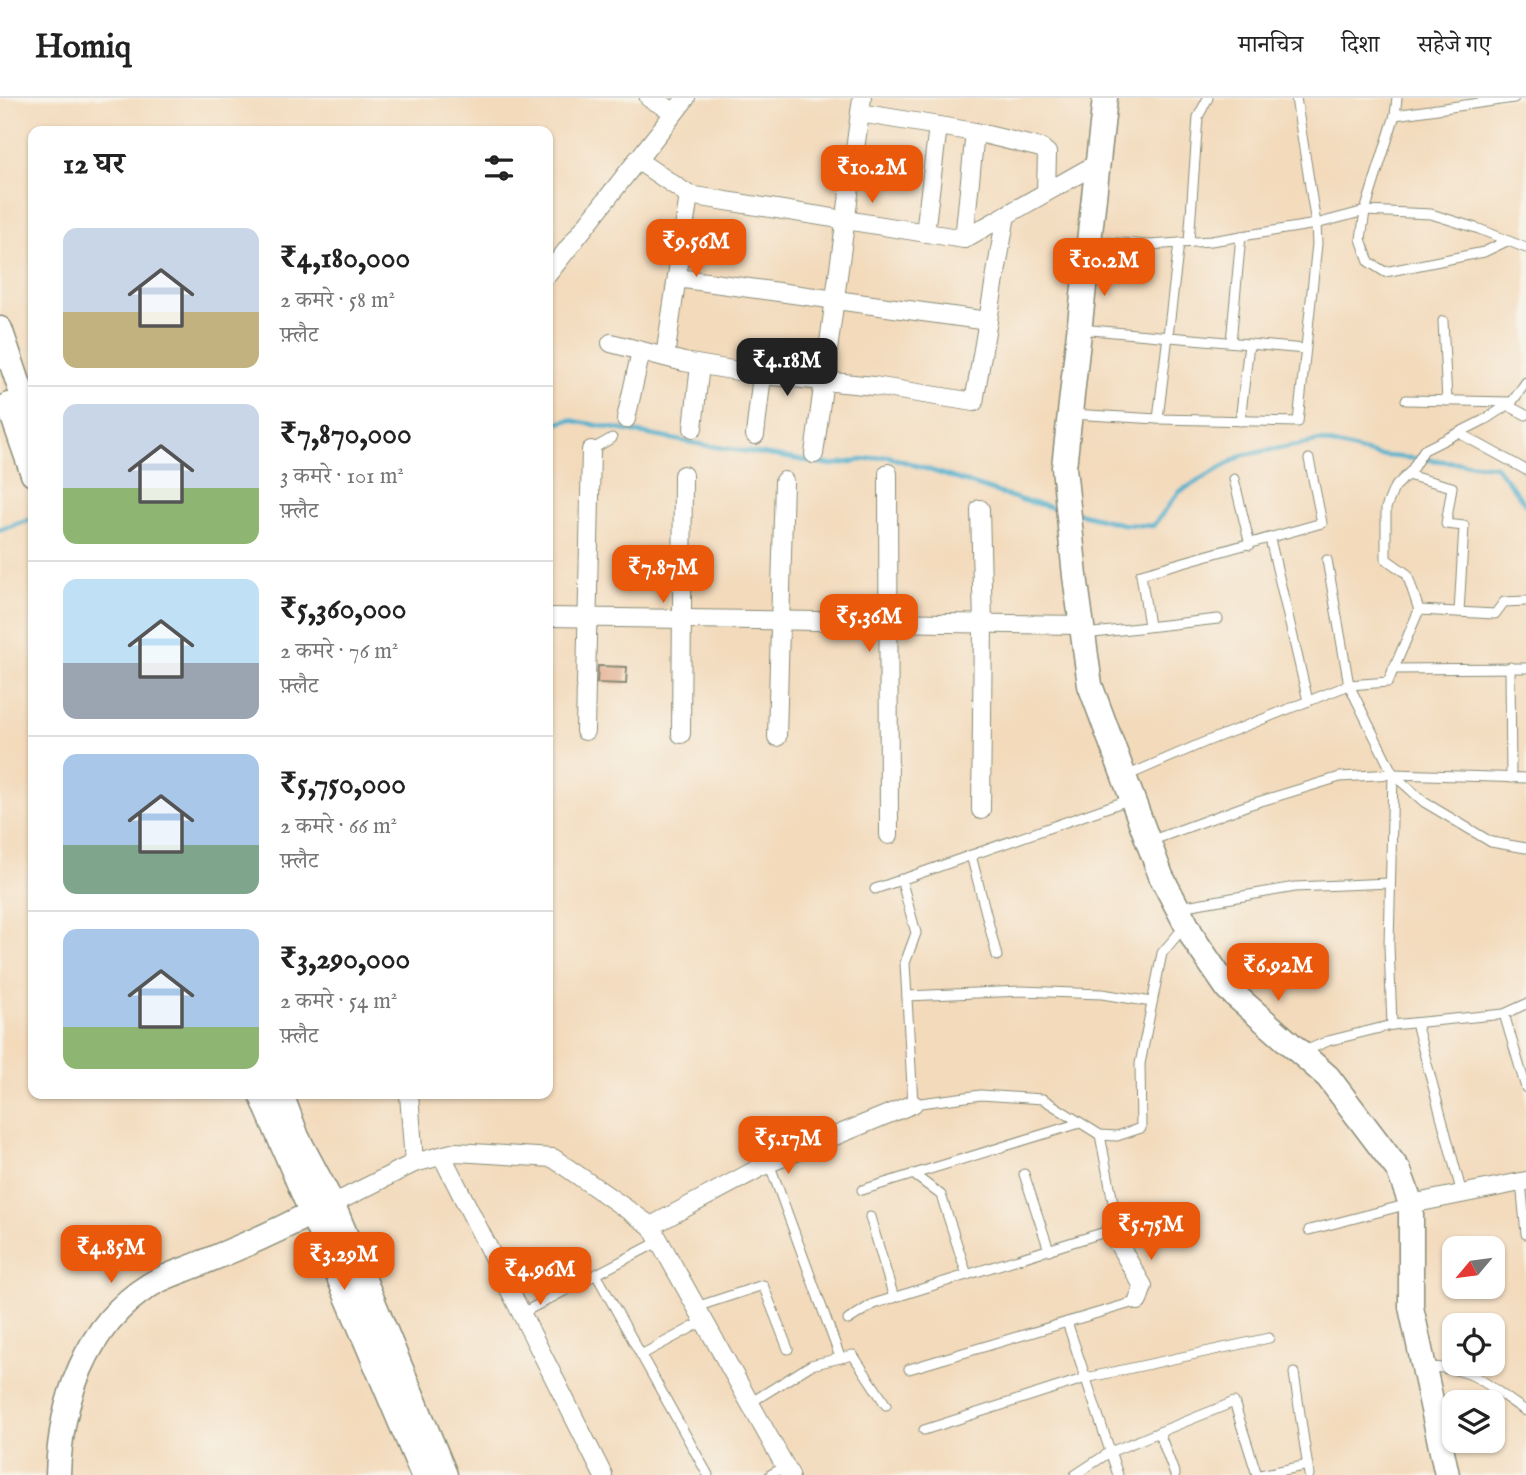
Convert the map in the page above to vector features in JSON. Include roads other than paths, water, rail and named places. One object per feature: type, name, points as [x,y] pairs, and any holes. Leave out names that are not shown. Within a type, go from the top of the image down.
[{"type":"street","points":[[553,268],[680,105],[649,98]]},
{"type":"street","points":[[1105,98],[1064,467],[1090,685],[1161,876],[1182,916],[1228,989],[1328,1077],[1399,1171],[1411,1204],[1411,1307],[1447,1475]]},
{"type":"street","points":[[814,454],[861,106],[1041,148],[1047,153],[1046,192]]},
{"type":"street","points":[[925,233],[938,126]]},
{"type":"street","points":[[964,239],[975,132]]},
{"type":"street","points":[[638,160],[689,195],[964,239],[1098,163]]},
{"type":"street","points":[[665,357],[689,195]]},
{"type":"street","points":[[611,343],[700,365],[762,375],[874,386],[974,402],[1006,215]]},
{"type":"street","points":[[677,278],[988,321]]},
{"type":"street","points":[[0,329],[5,353],[28,412]]},
{"type":"street","points":[[626,419],[641,351]]},
{"type":"street","points":[[5,353],[28,379]]},
{"type":"street","points":[[693,428],[700,365]]},
{"type":"street","points":[[755,435],[762,375]]},
{"type":"street","points":[[0,380],[28,460]]},
{"type":"street","points":[[585,731],[591,450]]},
{"type":"street","points":[[888,473],[889,835]]},
{"type":"street","points":[[681,734],[683,475]]},
{"type":"street","points":[[778,737],[783,481]]},
{"type":"street","points":[[980,509],[983,625],[981,810]]},
{"type":"street","points":[[553,617],[888,622],[1082,630]]},
{"type":"street","points":[[264,1099],[322,1209],[445,1475]]},
{"type":"street","points":[[283,1099],[423,1475]]},
{"type":"street","points":[[409,1099],[414,1163]]},
{"type":"street","points":[[656,1234],[769,1163],[913,1104]]},
{"type":"street","points":[[58,1475],[68,1396],[88,1351],[117,1311],[151,1284],[271,1235],[414,1163],[456,1152],[553,1158],[656,1234],[750,1403],[782,1472]]},
{"type":"street","points":[[442,1156],[603,1475]]},
{"type":"street","points":[[1411,1204],[1524,1182]]},
{"type":"street","points":[[1110,1230],[1143,1286],[1138,1301]]},
{"type":"lane","points":[[1189,242],[1198,117],[1208,98]]},
{"type":"lane","points":[[1069,414],[1298,422],[1317,244],[1296,98]]},
{"type":"lane","points":[[1397,98],[1395,114],[1365,211],[1361,239],[1369,262],[1385,272],[1484,251],[1507,241]]},
{"type":"lane","points":[[1395,114],[1514,98]]},
{"type":"lane","points":[[1088,241],[1149,245],[1189,242],[1316,224],[1365,211],[1431,214],[1526,248]]},
{"type":"lane","points":[[1479,229],[1484,251]]},
{"type":"lane","points":[[1231,342],[1241,236]]},
{"type":"lane","points":[[1158,419],[1179,243]]},
{"type":"lane","points":[[1443,321],[1447,401]]},
{"type":"lane","points":[[1078,328],[1306,349]]},
{"type":"lane","points":[[1240,421],[1249,344]]},
{"type":"lane","points":[[875,889],[971,855],[1128,788],[1308,701],[1349,685],[1388,682],[1419,610],[1407,574],[1386,559],[1386,509],[1394,488],[1409,473],[1424,450],[1486,419],[1509,403],[1526,382]]},
{"type":"lane","points":[[1406,400],[1509,403],[1526,415]]},
{"type":"lane","points":[[1459,433],[1526,470]]},
{"type":"lane","points":[[591,450],[612,438]]},
{"type":"lane","points":[[1149,625],[1141,574],[1322,523],[1309,459]]},
{"type":"lane","points":[[1409,473],[1452,487],[1446,524],[1464,526],[1459,612]]},
{"type":"lane","points":[[1234,478],[1250,545]]},
{"type":"lane","points":[[1270,539],[1308,701]]},
{"type":"lane","points":[[1326,560],[1349,685],[1393,774],[1424,802],[1491,842],[1526,848]]},
{"type":"lane","points":[[1419,610],[1495,614],[1504,602],[1526,601]]},
{"type":"lane","points":[[1082,630],[1218,619]]},
{"type":"lane","points":[[1510,667],[1511,778]]},
{"type":"lane","points":[[1393,669],[1526,668]]},
{"type":"lane","points":[[1392,1025],[1389,946],[1393,774]]},
{"type":"lane","points":[[1149,841],[1340,777],[1393,774],[1526,778]]},
{"type":"lane","points":[[971,855],[997,956]]},
{"type":"lane","points":[[901,879],[916,933],[905,964],[913,1104],[981,1095],[1043,1099],[1100,1135],[1117,1136],[1141,1128],[1140,1064],[1162,953],[1182,916],[1295,887],[1390,883]]},
{"type":"lane","points":[[907,996],[1021,991],[1102,994],[1152,1002]]},
{"type":"lane","points":[[1300,1053],[1328,1041],[1392,1025],[1504,1014],[1526,1004]]},
{"type":"lane","points":[[1504,1014],[1526,1088]]},
{"type":"lane","points":[[1416,1023],[1462,1194]]},
{"type":"lane","points":[[862,1190],[1080,1123]]},
{"type":"lane","points":[[848,1320],[873,1304],[1118,1228],[1100,1135]]},
{"type":"lane","points":[[769,1163],[839,1357]]},
{"type":"lane","points":[[913,1174],[941,1195],[967,1275]]},
{"type":"lane","points":[[1024,1174],[1049,1250]]},
{"type":"lane","points":[[1524,1182],[1526,1234]]},
{"type":"lane","points":[[1309,1230],[1411,1204]]},
{"type":"lane","points":[[870,1217],[894,1298]]},
{"type":"lane","points":[[522,1313],[596,1275],[656,1234]]},
{"type":"lane","points":[[596,1275],[708,1475]]},
{"type":"lane","points":[[641,1355],[700,1314],[763,1285],[788,1349]]},
{"type":"lane","points":[[909,1369],[1138,1301]]},
{"type":"lane","points":[[1067,1322],[1118,1475]]},
{"type":"lane","points":[[924,1430],[1086,1378],[1269,1338]]},
{"type":"lane","points":[[750,1403],[811,1365],[853,1355],[886,1405]]},
{"type":"lane","points":[[1423,1367],[1447,1367],[1478,1376],[1526,1411]]},
{"type":"lane","points":[[1075,1475],[1110,1452],[1234,1402],[1259,1475],[1308,1470],[1294,1373]]},
{"type":"lane","points":[[1159,1432],[1175,1475]]},
{"type":"waterway","points":[[553,425],[569,420],[832,465],[887,456],[1021,500],[1059,509]]},
{"type":"waterway","points":[[1078,513],[1122,524],[1153,526],[1179,492],[1243,455],[1321,441],[1376,455],[1496,466],[1526,505]]},
{"type":"waterway","points":[[0,530],[28,521]]}]
